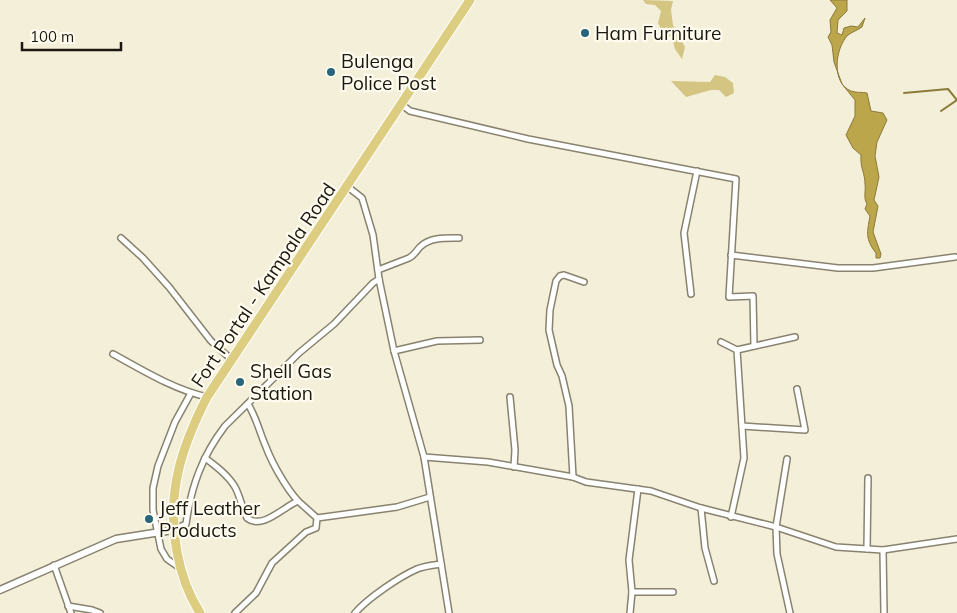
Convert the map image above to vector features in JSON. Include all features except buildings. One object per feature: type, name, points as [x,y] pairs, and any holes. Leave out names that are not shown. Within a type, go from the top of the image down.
[{"type":"main road","name":"Fort Portal - Kampala Road","points":[[200,613],[193,602],[180,568],[173,530],[174,493],[182,452],[193,424],[232,360],[470,0]]},
{"type":"street","points":[[401,104],[410,112],[528,139],[736,179],[729,297],[753,296],[754,346]]},
{"type":"street","points":[[691,294],[684,233],[697,171]]},
{"type":"street","points":[[348,187],[362,198],[373,235],[379,279],[394,350],[424,457],[448,613]]},
{"type":"street","points":[[121,238],[169,286],[212,341],[232,360]]},
{"type":"street","points":[[378,270],[413,256],[431,240],[459,238]]},
{"type":"street","points":[[731,255],[838,268],[873,268],[955,257]]},
{"type":"street","points":[[573,477],[570,406],[557,365],[550,330],[550,310],[556,281],[560,276],[564,275],[584,282]]},
{"type":"street","points":[[0,590],[116,539],[173,530],[186,524],[195,480],[221,431],[298,353],[334,324],[379,279]]},
{"type":"street","points":[[721,342],[737,350],[795,337]]},
{"type":"street","points":[[394,350],[437,341],[480,340]]},
{"type":"street","points":[[731,517],[744,458],[737,350]]},
{"type":"street","points":[[113,354],[162,381],[191,393],[208,397]]},
{"type":"street","points":[[742,426],[805,430],[797,388]]},
{"type":"street","points":[[180,568],[163,554],[152,503],[155,476],[175,422],[191,393]]},
{"type":"street","points":[[510,397],[515,450],[514,467]]},
{"type":"street","points":[[248,404],[255,415],[269,454],[287,486],[298,501],[317,518],[398,507],[430,497]]},
{"type":"street","points":[[424,457],[488,462],[573,477],[586,482],[651,491],[701,508],[776,527],[836,547],[883,550],[957,539]]},
{"type":"street","points":[[205,458],[222,472],[235,487],[245,515],[249,520],[267,519],[298,501]]},
{"type":"street","points":[[787,459],[776,527],[777,554],[790,613]]},
{"type":"street","points":[[867,549],[868,478]]},
{"type":"street","points":[[630,613],[632,592],[629,560],[638,489]]},
{"type":"street","points":[[701,508],[705,548],[714,581]]},
{"type":"street","points":[[235,613],[256,593],[272,563],[306,532],[316,528],[317,518]]},
{"type":"street","points":[[883,550],[884,613]]},
{"type":"street","points":[[355,613],[373,596],[410,573],[419,568],[441,564]]},
{"type":"street","points":[[54,565],[71,613]]},
{"type":"street","points":[[632,592],[673,592]]},
{"type":"street","points":[[68,606],[100,613]]},
{"type":"shaded area","points":[[643,0],[673,1],[671,10],[673,25],[685,47],[682,59],[675,49],[672,38],[663,33],[658,23],[661,11],[655,5],[646,4]]},
{"type":"shaded area","points":[[830,0],[847,0],[847,11],[838,20],[837,33],[842,35],[844,28],[858,27],[865,18],[862,27],[848,35],[840,48],[837,65],[838,72],[834,62],[832,45],[828,37],[831,32],[830,20],[837,8]]},
{"type":"shaded area","points":[[715,75],[725,77],[733,83],[734,93],[726,97],[719,90],[711,90],[686,97],[671,81],[710,82]]},
{"type":"shaded area","points":[[841,82],[851,91],[867,93],[871,111],[883,113],[887,120],[877,142],[875,156],[879,177],[874,200],[878,206],[873,232],[881,254],[880,258],[876,258],[876,253],[868,240],[870,216],[865,209],[867,204],[861,155],[853,148],[846,135],[855,116],[855,100]]},
{"type":"waterway","points":[[904,93],[948,89],[957,100]]},
{"type":"waterway","points":[[941,111],[957,100]]},
{"type":"place","name":"Ham Furniture","points":[[585,33]]},
{"type":"place","name":"Bulenga Police Post","points":[[331,72]]},
{"type":"place","name":"Shell Gas Station","points":[[240,382]]},
{"type":"place","name":"Jeff Leather Products","points":[[149,519]]}]
